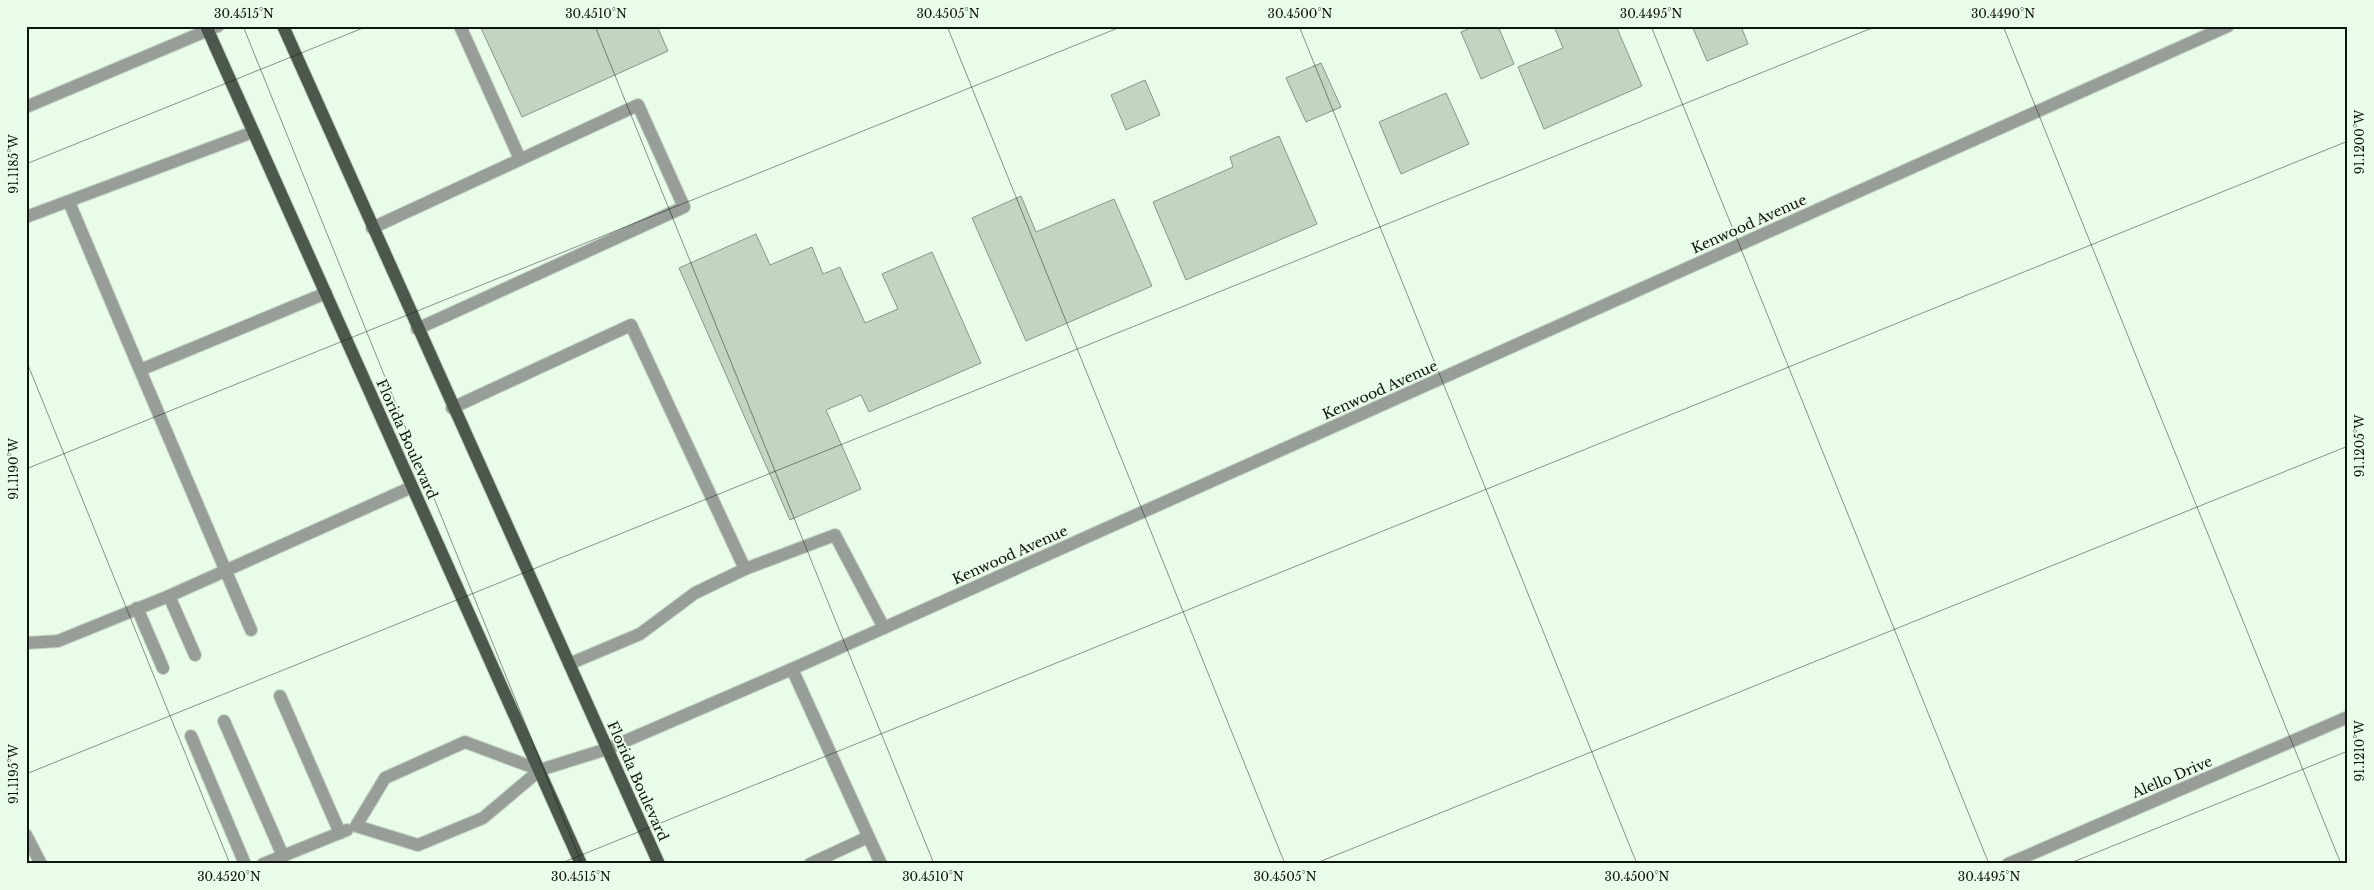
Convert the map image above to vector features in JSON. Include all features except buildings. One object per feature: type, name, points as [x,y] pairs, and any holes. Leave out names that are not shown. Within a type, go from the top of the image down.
[{"type":"main road","name":"Florida Boulevard","points":[[283,26],[452,408],[658,864]]},
{"type":"main road","name":"Florida Boulevard","points":[[211,28],[253,132],[582,864]]},
{"type":"street","points":[[460,26],[520,159]]},
{"type":"street","name":"Kenwood Avenue","points":[[540,770],[607,749],[792,670],[2228,26]]},
{"type":"street","points":[[26,107],[211,28]]},
{"type":"street","points":[[372,228],[638,105],[684,207],[417,328]]},
{"type":"street","points":[[26,217],[253,132]]},
{"type":"street","points":[[69,202],[251,630]]},
{"type":"street","points":[[140,370],[326,293]]},
{"type":"street","points":[[452,408],[632,325],[745,569]]},
{"type":"street","points":[[26,643],[58,641],[169,596],[412,487]]},
{"type":"street","points":[[569,664],[640,634],[695,593],[745,569],[835,535],[884,628]]},
{"type":"street","points":[[169,596],[195,655]]},
{"type":"street","points":[[137,608],[163,668]]},
{"type":"street","points":[[792,670],[881,864]]},
{"type":"street","points":[[280,696],[340,833]]},
{"type":"street","name":"Alello Drive","points":[[2008,864],[2348,717]]},
{"type":"street","points":[[224,721],[283,856]]},
{"type":"street","points":[[191,736],[245,864]]},
{"type":"street","points":[[263,864],[356,826],[385,778],[466,742],[540,770],[483,818],[418,845],[356,826]]},
{"type":"street","points":[[26,835],[40,864]]},
{"type":"street","points":[[810,864],[868,837]]}]
